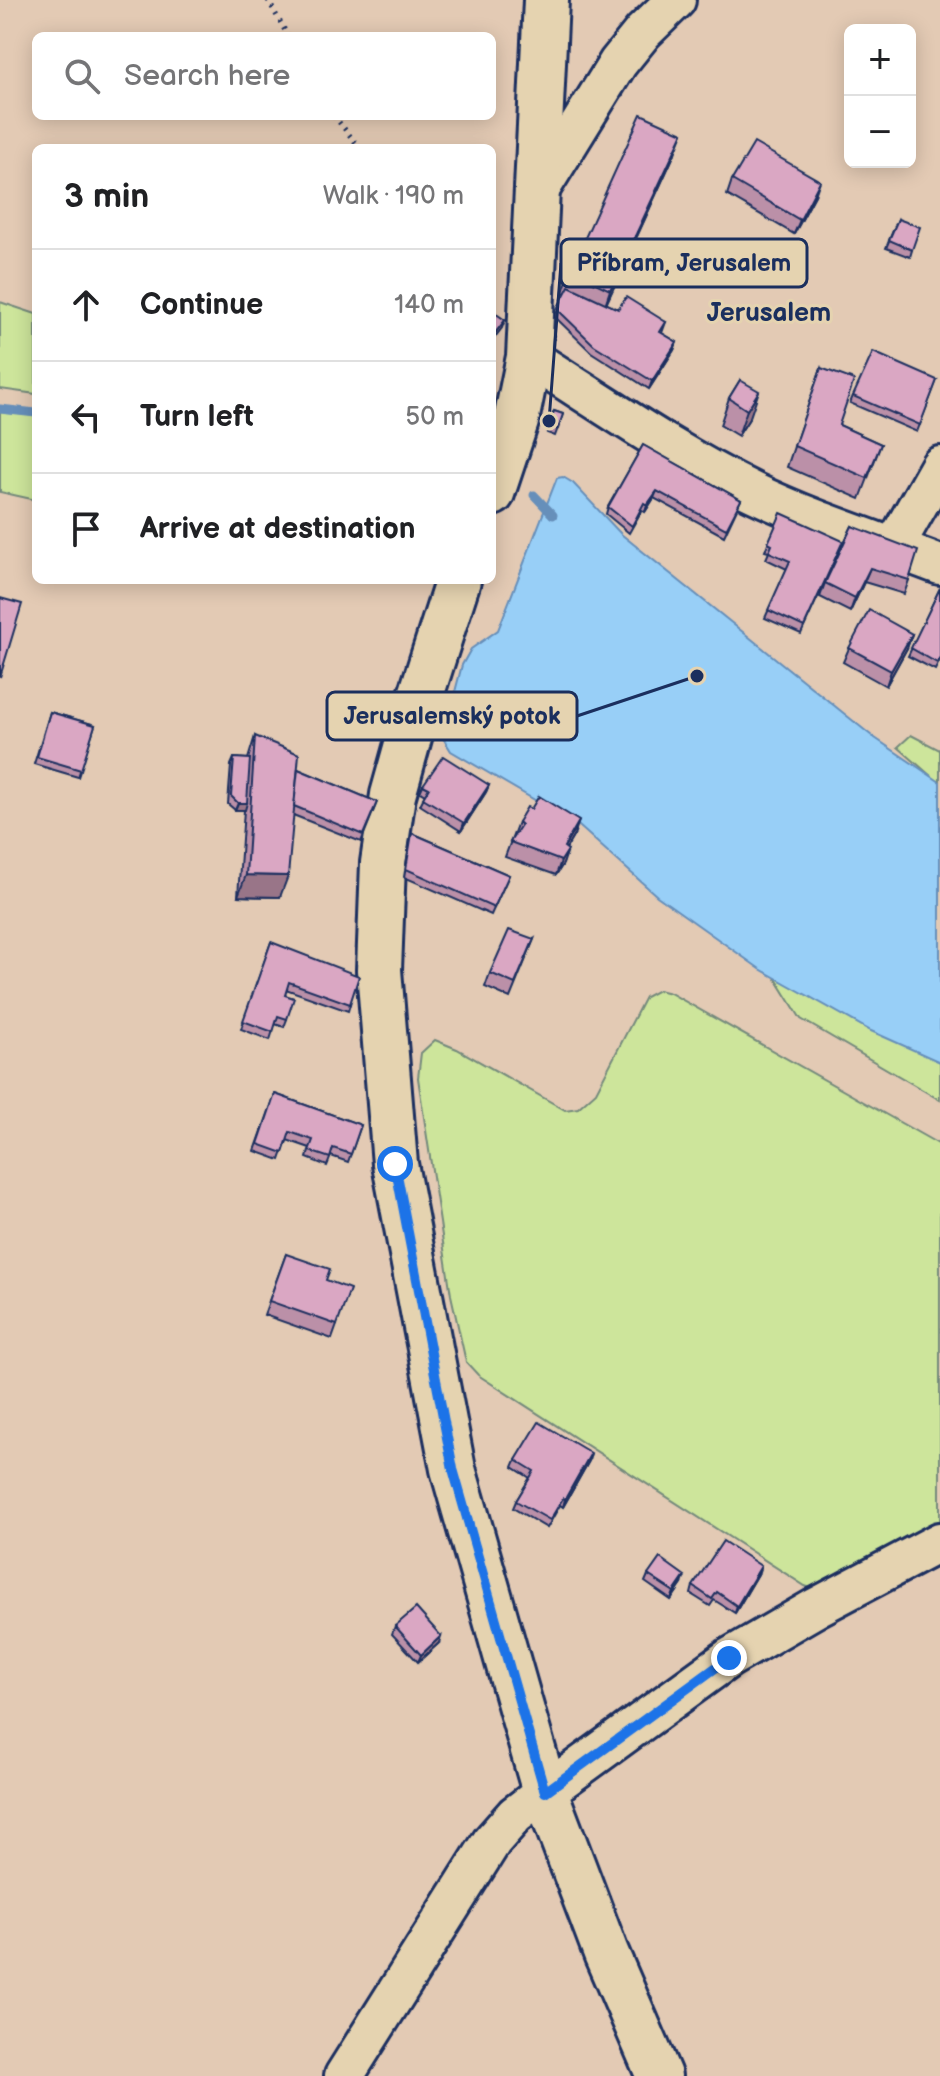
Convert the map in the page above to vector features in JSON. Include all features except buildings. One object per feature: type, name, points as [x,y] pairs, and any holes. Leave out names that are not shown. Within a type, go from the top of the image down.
[{"type":"street","points":[[496,481],[516,421],[529,357],[546,0]]},
{"type":"street","points":[[539,191],[618,63],[643,32],[676,0]]},
{"type":"street","points":[[529,357],[645,430],[751,491],[813,518],[940,565]]},
{"type":"street","points":[[894,547],[940,466]]},
{"type":"street","points":[[457,584],[393,795],[383,863],[379,970],[395,1164],[453,1469],[545,1792],[606,1953],[659,2076]]},
{"type":"street","points":[[344,2076],[492,1841],[515,1815],[729,1658],[940,1542]]},
{"type":"path","points":[[268,0],[286,32]]},
{"type":"path","points":[[337,120],[357,144]]},
{"type":"green space","points":[[0,302],[32,313],[32,393],[0,389]]},
{"type":"green space","points":[[0,412],[32,416],[32,499],[0,492]]},
{"type":"green space","points":[[911,735],[940,750],[940,784],[898,747]]},
{"type":"green space","points":[[768,966],[940,1025],[940,1100],[801,1019]]},
{"type":"green space","points":[[658,990],[670,993],[940,1145],[940,1531],[816,1590],[805,1586],[478,1375],[466,1362],[451,1295],[418,1078],[421,1053],[435,1040],[457,1049],[565,1110],[578,1108],[596,1092],[645,997]]},
{"type":"water","points":[[563,477],[573,483],[621,534],[872,736],[940,782],[940,1062],[871,1031],[760,969],[657,896],[579,826],[451,751],[443,738],[462,665],[471,649],[498,630],[557,478]]},
{"type":"waterway","points":[[0,409],[32,413]]},
{"type":"waterway","points":[[534,495],[553,515]]},
{"type":"place","name":"Příbram, Jerusalem","points":[[549,421]]},
{"type":"place","name":"Jerusalemský potok","points":[[697,676]]},
{"type":"district","name":"Jerusalem","points":[[769,313]]},
{"type":"route","points":[[395,1164],[453,1469],[545,1792],[729,1658]]}]
